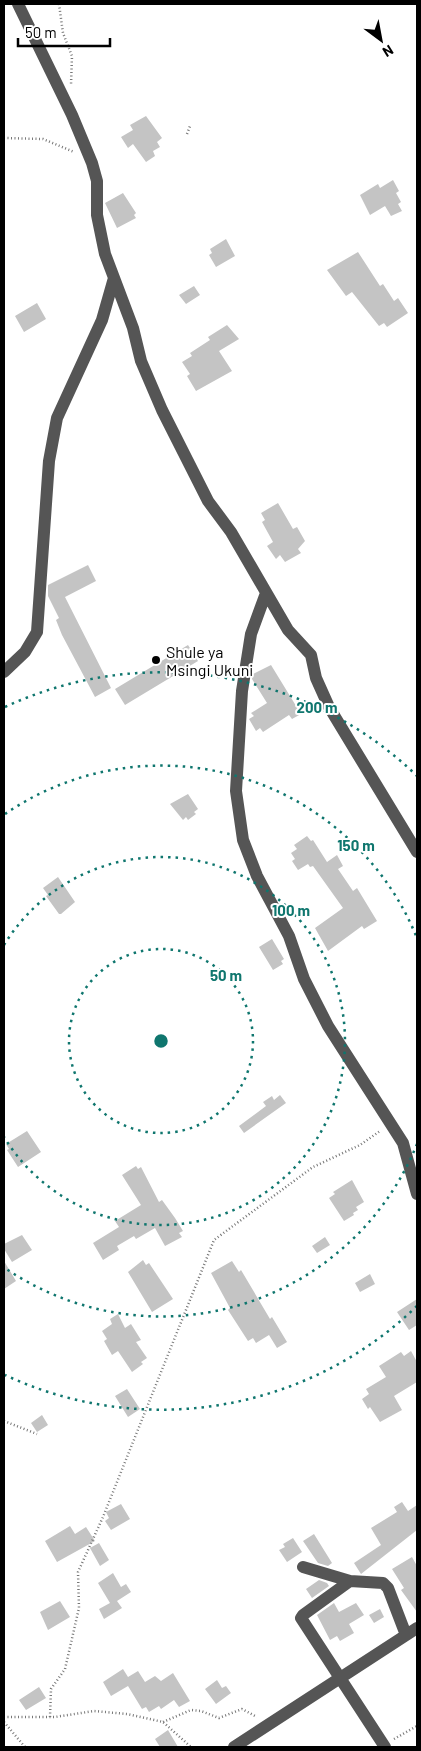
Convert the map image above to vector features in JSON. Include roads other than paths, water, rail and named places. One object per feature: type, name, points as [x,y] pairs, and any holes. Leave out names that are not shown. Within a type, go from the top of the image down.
[{"type":"street","points":[[18,4],[69,108],[88,153],[97,181],[97,215],[105,254],[133,328],[141,361],[162,410],[208,501],[232,532],[288,630],[311,656],[316,678],[331,710],[417,852]]},
{"type":"street","points":[[4,672],[25,652],[37,632],[49,461],[57,418],[102,320],[114,278]]},
{"type":"street","points":[[266,593],[251,634],[242,691],[236,791],[243,840],[257,876],[288,936],[304,979],[328,1026],[403,1143],[417,1194]]},
{"type":"street","points":[[303,1567],[350,1581],[383,1583],[386,1585],[406,1635]]},
{"type":"street","points":[[350,1581],[301,1618],[341,1676],[384,1746]]},
{"type":"street","points":[[234,1747],[417,1628]]},
{"type":"place","name":"Shule ya Msingi Ukuni","points":[[156,660]]}]
